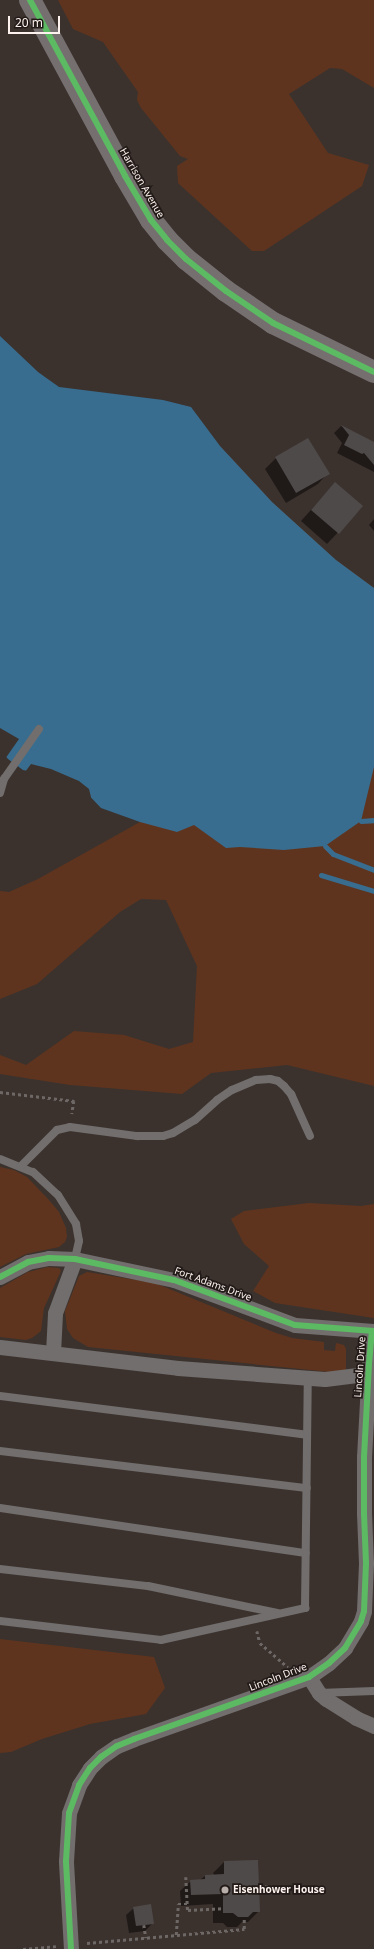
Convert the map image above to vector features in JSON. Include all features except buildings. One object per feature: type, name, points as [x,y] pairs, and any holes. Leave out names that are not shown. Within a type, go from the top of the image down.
[{"type":"main road","name":"Harrison Avenue","points":[[30,0],[125,176],[151,220],[167,240],[186,259],[226,291],[273,322],[374,372]]},
{"type":"street","name":"Fort Adams Drive","points":[[0,1277],[28,1262],[49,1258],[75,1260],[174,1280],[295,1325],[373,1331]]},
{"type":"street","points":[[53,1353],[55,1312],[75,1260]]},
{"type":"street","name":"Lincoln Drive","points":[[70,1947],[66,1861],[69,1813],[79,1785],[90,1768],[101,1757],[117,1746],[303,1680],[329,1663],[345,1648],[361,1621],[364,1611],[366,1563],[364,1457],[372,1374],[369,1364],[373,1331]]},
{"type":"street","points":[[0,1347],[178,1368],[308,1378],[325,1379],[372,1374]]},
{"type":"street","name":"Lincoln Drive","points":[[303,1680],[319,1693],[356,1718],[374,1726]]},
{"type":"lane","points":[[0,793],[4,779],[39,729]]},
{"type":"lane","points":[[21,1166],[57,1130],[70,1127],[126,1135],[162,1136],[181,1130],[232,1090],[256,1080],[278,1081],[291,1094],[310,1136]]},
{"type":"lane","points":[[0,1159],[34,1172],[58,1195],[76,1224],[79,1241],[75,1260]]},
{"type":"lane","points":[[0,1621],[161,1640],[305,1608],[308,1378]]},
{"type":"lane","points":[[0,1396],[307,1435]]},
{"type":"lane","points":[[0,1451],[307,1488]]},
{"type":"lane","points":[[0,1508],[306,1553]]},
{"type":"lane","points":[[0,1569],[148,1586],[280,1613]]},
{"type":"lane","points":[[319,1693],[374,1691]]},
{"type":"path","points":[[0,1092],[74,1101],[70,1127]]},
{"type":"path","points":[[254,1619],[260,1643],[303,1680]]},
{"type":"path","points":[[186,1877],[188,1910],[223,1908]]},
{"type":"path","points":[[259,1887],[272,1886]]},
{"type":"path","points":[[176,1935],[178,1904],[188,1904]]},
{"type":"path","points":[[22,1949],[70,1947],[244,1929],[244,1917]]},
{"type":"path","points":[[144,1925],[146,1938]]},
{"type":"shaded area","points":[[58,0],[374,0],[374,88],[342,69],[330,68],[289,94],[328,153],[369,165],[362,186],[264,251],[252,251],[178,183],[177,166],[188,159],[180,156],[141,108],[137,100],[138,92],[103,42],[73,29]]},
{"type":"shaded area","points":[[220,446],[272,502],[336,560],[374,588],[374,1086],[287,1065],[211,1073],[182,1094],[70,1085],[0,1074],[0,1055],[26,1065],[74,1031],[124,1035],[169,1049],[193,1042],[197,966],[166,900],[141,899],[120,912],[37,984],[0,999],[0,891],[9,892],[38,879],[140,822]]},
{"type":"shaded area","points":[[0,1167],[14,1170],[27,1177],[59,1212],[66,1228],[67,1237],[65,1242],[59,1247],[26,1254],[0,1267]]},
{"type":"shaded area","points":[[309,1203],[361,1206],[374,1204],[374,1318],[275,1303],[253,1291],[269,1266],[244,1244],[231,1219],[244,1211]]},
{"type":"shaded area","points":[[48,1267],[59,1268],[61,1271],[44,1308],[41,1331],[32,1338],[26,1340],[0,1337],[0,1288],[28,1272]]},
{"type":"shaded area","points":[[87,1272],[155,1283],[276,1333],[292,1338],[324,1342],[324,1350],[335,1351],[336,1343],[344,1345],[346,1349],[346,1369],[340,1373],[88,1347],[73,1338],[67,1329],[65,1311],[79,1276]]},
{"type":"shaded area","points":[[0,1639],[154,1657],[165,1688],[146,1714],[90,1724],[42,1739],[11,1752],[0,1753]]},
{"type":"water","points":[[0,336],[38,372],[59,387],[163,400],[191,407],[220,446],[272,502],[336,560],[374,588],[374,767],[361,821],[325,846],[284,850],[240,847],[226,848],[194,825],[177,832],[140,822],[101,808],[82,788],[47,775],[23,770],[8,759],[0,749]]},
{"type":"pier","points":[[0,728],[19,739],[5,759],[0,753]]},
{"type":"pier","points":[[31,764],[51,769],[79,781],[89,789],[91,797],[89,798],[81,790],[47,777],[25,772]]},
{"type":"waterway","points":[[361,821],[374,820]]},
{"type":"waterway","points":[[325,846],[333,854],[374,870]]},
{"type":"waterway","points":[[321,875],[374,891]]},
{"type":"cycle path","points":[[30,0],[125,176],[151,220],[167,240],[186,259],[226,291],[273,323],[374,372]]},
{"type":"cycle path","points":[[0,1277],[28,1262],[49,1258],[75,1259],[174,1280],[295,1325],[374,1331]]},
{"type":"cycle path","points":[[71,1949],[66,1861],[69,1813],[79,1785],[90,1768],[101,1757],[117,1746],[309,1677],[329,1663],[345,1648],[361,1621],[364,1611],[366,1563],[364,1457],[372,1331]]},
{"type":"place","name":"Eisenhower House","points":[[225,1890]]}]
